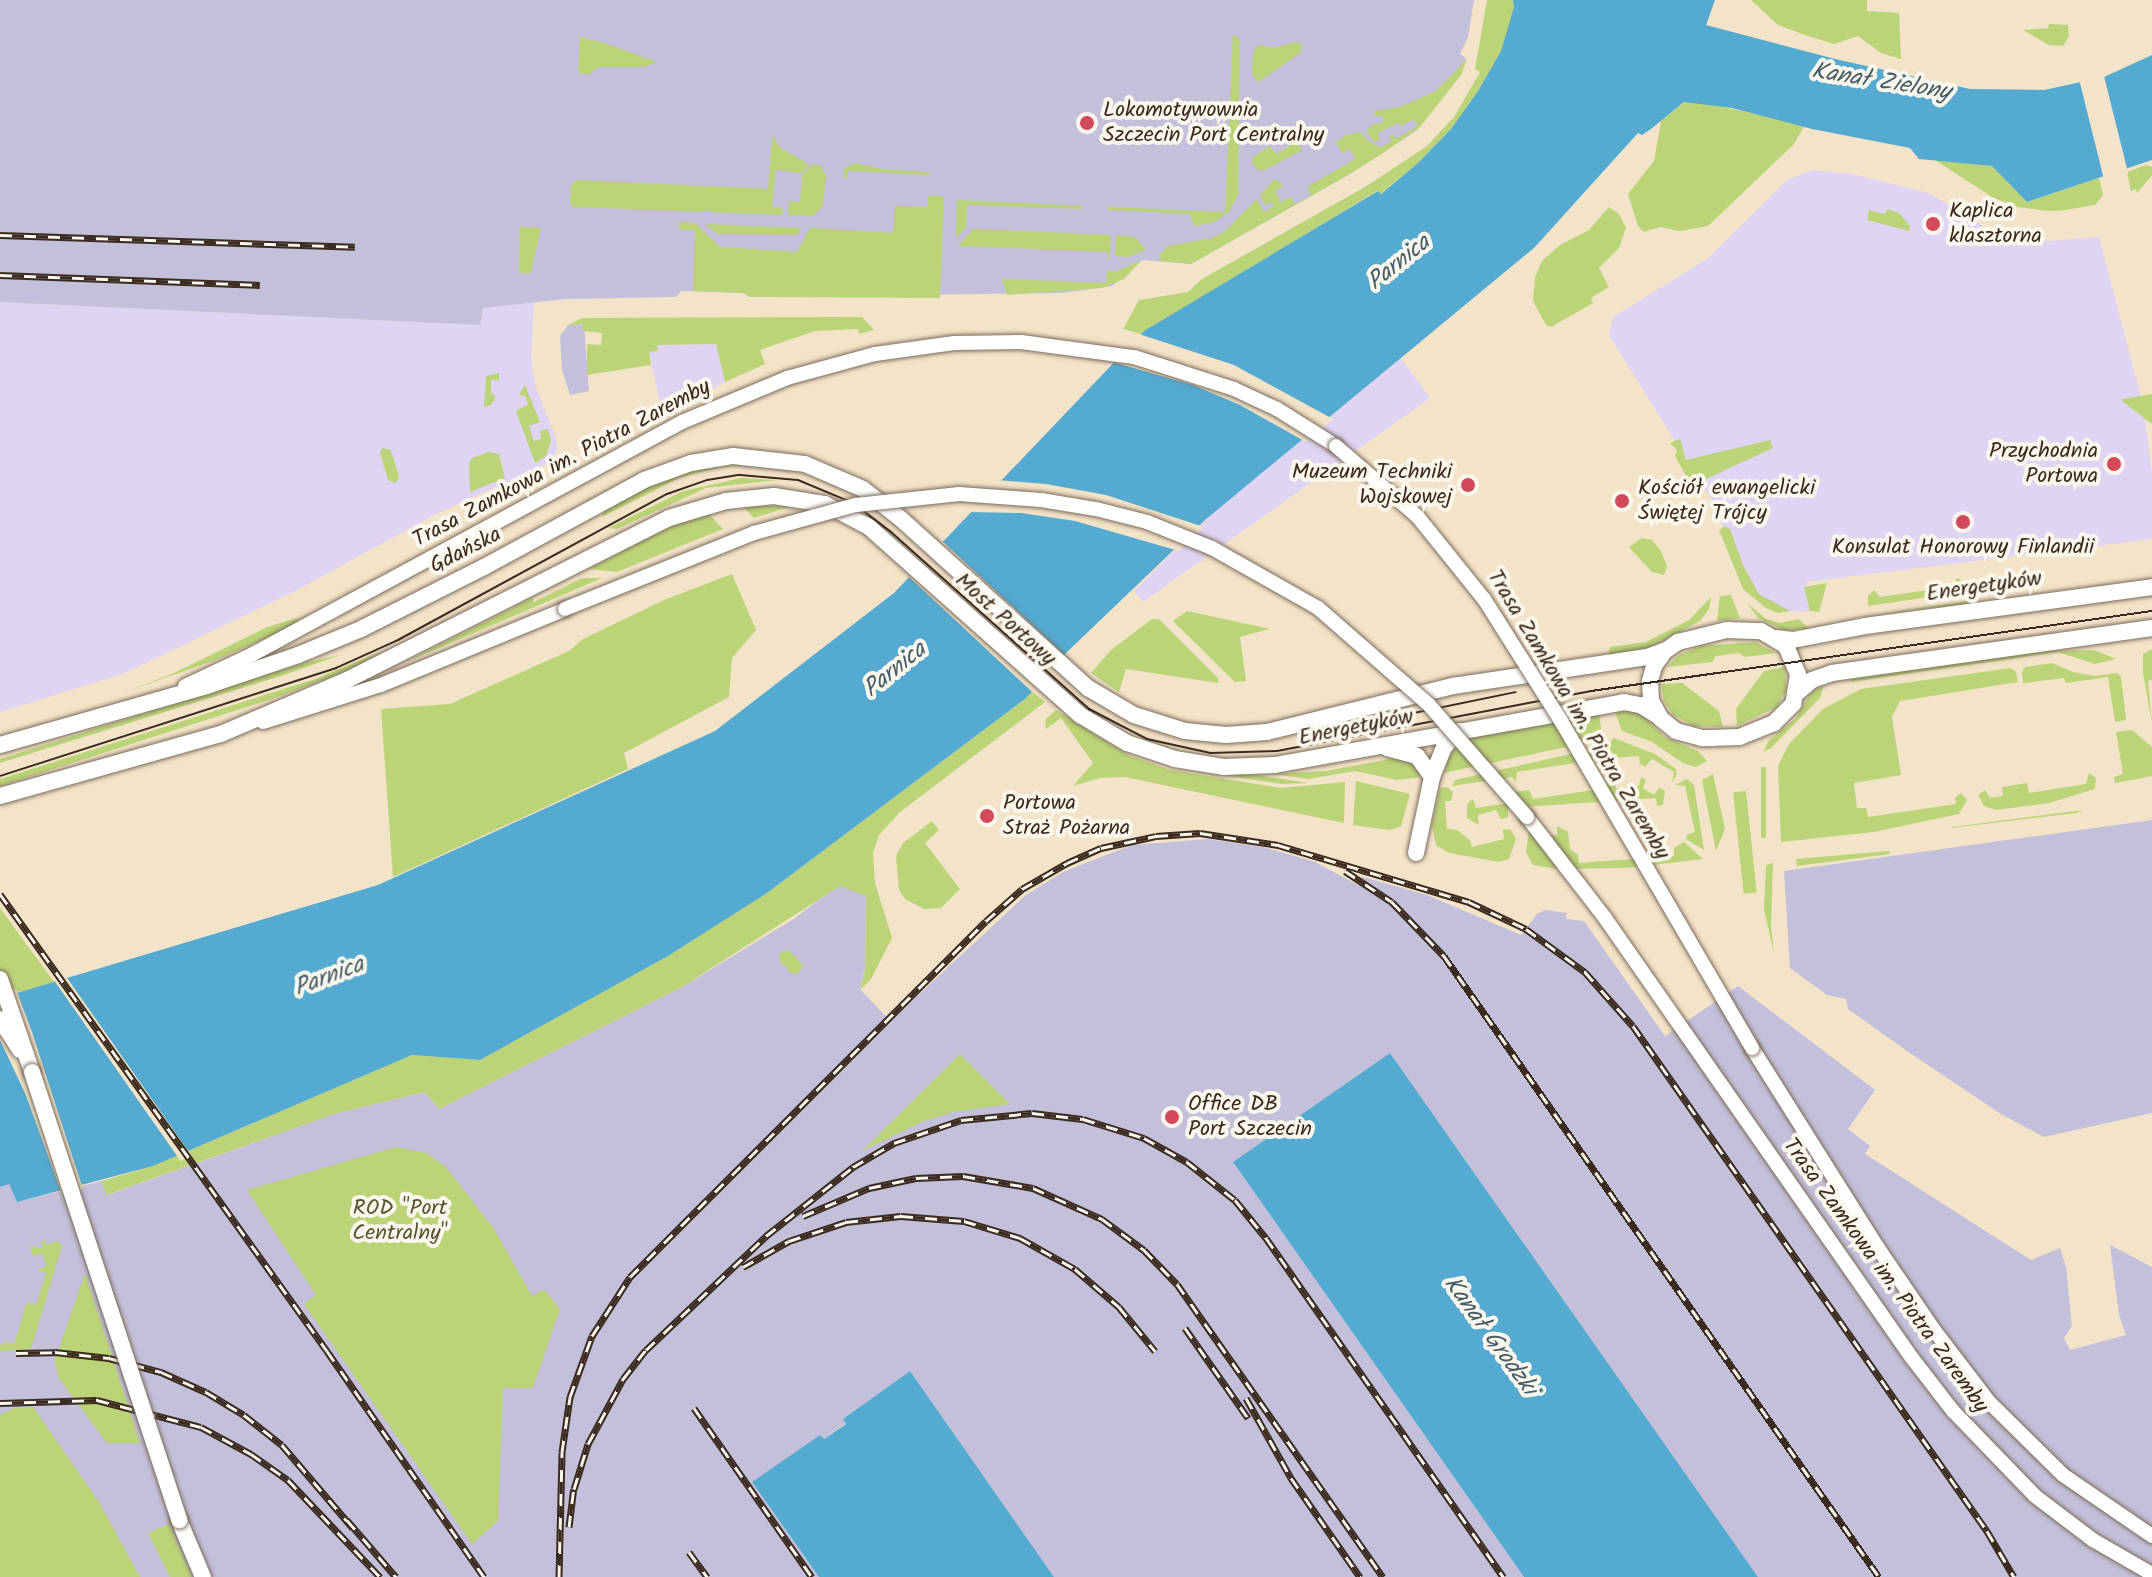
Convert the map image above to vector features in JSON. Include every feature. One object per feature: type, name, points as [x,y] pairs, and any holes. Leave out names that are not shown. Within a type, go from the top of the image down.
[{"type":"main road","name":"Trasa Zamkowa im. Piotra Zaremby","points":[[118,713],[233,664],[714,408],[816,370],[912,347],[1021,342],[1134,357],[1234,389],[1302,423],[1360,465],[1408,508],[1484,599],[1561,721],[1799,1125],[1962,1367],[2002,1416],[2063,1475],[2152,1536]]},
{"type":"main road","name":"Gdańska","points":[[0,745],[242,676],[345,636],[484,567],[644,480],[705,460],[761,456],[828,472],[874,496],[932,547]]},
{"type":"main road","name":"Trasa Zamkowa im. Piotra Zaremby","points":[[221,734],[381,685],[718,546],[804,517],[880,501],[959,494],[1060,502],[1147,522],[1224,553],[1292,591],[1363,644],[1429,705],[1545,840],[1605,918],[1912,1358],[1980,1442],[2065,1520],[2152,1574]]},
{"type":"main road","name":"Most Portowy","points":[[221,734],[338,684],[486,613],[627,538],[707,505],[774,496],[825,504],[869,527],[1068,705]]},
{"type":"main road","name":"Most Portowy","points":[[932,547],[1084,685]]},
{"type":"main road","name":"Energetyków","points":[[1775,638],[1793,640],[1865,626],[2152,587]]},
{"type":"main road","points":[[1797,693],[1796,663],[1775,638],[1759,631],[1727,630],[1689,638],[1666,650],[1655,664],[1650,681],[1651,700],[1660,717],[1674,730],[1689,736],[1735,738],[1779,720],[1797,693],[1812,680],[1832,673],[2152,628]]},
{"type":"main road","name":"Energetyków","points":[[1084,685],[1129,712],[1168,727],[1205,734],[1245,735],[1292,727],[1453,686],[1647,657],[1666,650]]},
{"type":"main road","name":"Energetyków","points":[[1068,705],[1127,743],[1193,763],[1254,767],[1624,702],[1640,705],[1660,717]]},
{"type":"main road","points":[[1416,853],[1432,777],[1444,747],[1461,730]]},
{"type":"main road","points":[[0,796],[221,734]]},
{"type":"main road","points":[[1366,749],[1386,747],[1409,752],[1425,763],[1432,777]]},
{"type":"main road","points":[[0,979],[179,1520],[203,1577]]},
{"type":"main road","points":[[0,1019],[32,1072]]},
{"type":"shaded area","points":[[0,0],[1474,0],[1468,37],[1460,54],[1467,59],[1416,131],[1348,175],[1191,264],[1142,260],[1112,286],[1063,293],[750,297],[743,293],[681,291],[676,297],[567,299],[483,308],[480,325],[0,302]]},
{"type":"shaded area","points":[[1812,170],[1852,174],[1929,193],[1989,230],[2027,243],[2099,237],[2143,405],[2152,471],[2152,539],[1806,582],[1810,611],[1777,612],[1766,607],[1740,570],[1713,502],[1609,335],[1613,317],[1707,259],[1787,180]]},
{"type":"shaded area","points":[[0,302],[480,325],[483,308],[534,302],[531,359],[536,388],[556,438],[557,451],[547,464],[434,515],[297,590],[123,674],[0,712]]},
{"type":"shaded area","points":[[584,324],[589,391],[570,395],[562,370],[560,336],[568,325]]},
{"type":"shaded area","points":[[716,344],[725,382],[662,413],[649,352],[657,351],[656,345]]},
{"type":"shaded area","points":[[1401,358],[1430,398],[1143,602],[1134,591],[1205,520]]},
{"type":"shaded area","points":[[2152,820],[2152,1113],[2044,1137],[2001,1114],[1907,1051],[1848,1009],[1846,999],[1827,995],[1790,968],[1784,871]]},
{"type":"shaded area","points":[[1208,839],[1263,847],[1315,862],[1358,885],[1363,877],[1427,895],[1521,935],[1537,914],[1545,910],[1567,913],[1566,919],[1584,921],[1665,1036],[1738,986],[1875,1090],[1848,1129],[1870,1146],[1865,1154],[2031,1260],[2060,1248],[2066,1267],[2072,1326],[2064,1338],[2070,1350],[2126,1335],[2119,1315],[2110,1245],[2152,1267],[2152,1577],[1758,1577],[1390,1053],[1233,1162],[1524,1577],[1054,1577],[910,1371],[843,1419],[846,1423],[823,1439],[820,1435],[752,1482],[819,1577],[0,1577],[0,1187],[9,1183],[17,1202],[102,1181],[107,1195],[337,1113],[425,1092],[439,1109],[682,987],[792,920],[839,885],[866,893],[865,969],[860,989],[890,1021],[1026,895],[1063,872],[1132,845]]},
{"type":"green space","points":[[1487,0],[1513,0],[1515,7],[1501,51],[1451,129],[1418,163],[1380,194],[1377,191],[1141,334],[1123,329],[1139,300],[1188,292],[1202,279],[1365,187],[1427,146],[1454,117],[1480,72],[1475,69]]},
{"type":"green space","points":[[1751,0],[1867,0],[1867,11],[1899,13],[1901,59],[1881,53],[1858,36],[1834,44],[1778,25]]},
{"type":"green space","points":[[2049,24],[2068,25],[2069,36],[2063,46],[2049,45],[2023,30],[2048,28]]},
{"type":"green space","points":[[1233,34],[1240,40],[1238,195],[1229,212],[1214,222],[1194,226],[1190,214],[1108,210],[1106,207],[1225,212]]},
{"type":"green space","points":[[580,37],[657,62],[644,67],[598,67],[590,74],[581,74],[578,70]]},
{"type":"green space","points":[[1297,42],[1303,46],[1300,53],[1259,82],[1252,75],[1253,53],[1258,45],[1273,48]]},
{"type":"green space","points":[[1467,59],[1461,75],[1420,127],[1386,151],[1348,175],[1191,264],[1160,261],[1160,254],[1168,246],[1212,238],[1225,231],[1257,199],[1264,212],[1274,206],[1272,202],[1265,205],[1260,195],[1275,179],[1284,186],[1275,191],[1281,202],[1291,197],[1295,204],[1311,195],[1307,187],[1355,159],[1350,149],[1342,153],[1336,142],[1346,135],[1360,132],[1372,144],[1382,147],[1391,141],[1389,136],[1393,134],[1395,139],[1418,126],[1414,119],[1401,126],[1398,123],[1377,133],[1380,139],[1374,142],[1366,131],[1374,124],[1383,123],[1383,116],[1375,116],[1374,111],[1400,107],[1436,91]]},
{"type":"green space","points":[[1685,102],[1701,102],[1805,125],[1794,144],[1708,226],[1680,231],[1660,227],[1644,232],[1638,226],[1628,194],[1654,161],[1661,121]]},
{"type":"green space","points":[[772,135],[779,147],[810,165],[801,173],[776,170],[772,207],[782,208],[782,215],[573,207],[570,203],[571,185],[577,180],[768,189]]},
{"type":"green space","points":[[1297,141],[1302,150],[1265,170],[1258,170],[1252,163],[1253,157],[1270,146],[1276,154]]},
{"type":"green space","points":[[1935,160],[1992,166],[2027,202],[2099,178],[2103,195],[2095,205],[2065,210],[2017,207],[1992,197]]},
{"type":"green space","points":[[854,163],[932,175],[848,171],[847,178],[844,178],[844,169]]},
{"type":"green space","points":[[814,164],[822,167],[826,175],[823,206],[813,216],[788,215],[789,201],[800,202],[802,174]]},
{"type":"green space","points":[[2146,165],[2152,167],[2152,175],[2137,193],[2136,189],[2131,191],[2127,172]]},
{"type":"green space","points":[[928,196],[942,196],[944,200],[940,298],[750,297],[743,293],[693,291],[695,230],[679,229],[679,222],[695,223],[720,247],[797,252],[810,228],[893,233],[895,206],[928,207]]},
{"type":"green space","points":[[957,200],[1083,206],[1081,209],[967,205],[966,228],[956,238]]},
{"type":"green space","points":[[1609,207],[1619,214],[1626,228],[1619,248],[1599,268],[1609,287],[1591,298],[1593,303],[1551,327],[1546,325],[1533,301],[1535,277],[1542,261],[1560,245],[1589,230]]},
{"type":"green space","points":[[1887,209],[1899,213],[1910,226],[1909,231],[1867,220],[1869,210],[1885,214]]},
{"type":"green space","points":[[705,224],[801,228],[797,235],[718,234]]},
{"type":"green space","points":[[520,227],[541,228],[531,273],[519,273]]},
{"type":"green space","points":[[973,229],[1111,235],[1109,263],[1107,252],[958,246]]},
{"type":"green space","points":[[1116,235],[1135,237],[1146,250],[1128,257],[1115,256]]},
{"type":"green space","points":[[1142,260],[1124,279],[1102,288],[1007,295],[1002,279],[1106,283],[1107,271],[1117,271]]},
{"type":"green space","points":[[862,317],[874,330],[859,334],[858,329],[815,331],[760,350],[765,364],[725,382],[716,344],[657,345],[658,351],[649,352],[651,365],[587,375],[587,344],[601,345],[602,333],[583,331],[583,324],[568,325],[582,318]]},
{"type":"green space","points":[[499,373],[499,380],[491,380],[491,393],[496,397],[491,405],[484,407],[486,376]]},
{"type":"green space","points":[[525,385],[540,422],[529,426],[534,441],[541,439],[540,431],[548,429],[551,441],[546,456],[535,463],[516,411],[528,404],[525,396],[519,395]]},
{"type":"green space","points":[[2152,394],[2152,424],[2122,399]]},
{"type":"green space","points":[[1680,439],[1686,460],[1770,440],[1773,448],[1695,484],[1690,483],[1675,456],[1677,450],[1670,443]]},
{"type":"green space","points":[[382,448],[391,450],[399,476],[396,483],[388,480],[380,453]]},
{"type":"green space","points":[[489,452],[499,454],[505,478],[470,492],[469,463],[472,458]]},
{"type":"green space","points":[[735,463],[754,465],[720,467],[679,478],[602,517],[605,509],[653,484],[696,468]]},
{"type":"green space","points":[[741,478],[778,480],[706,488],[617,529],[608,528],[683,491]]},
{"type":"green space","points":[[742,506],[776,506],[789,507],[754,518]]},
{"type":"green space","points":[[708,513],[723,529],[617,572],[589,569],[661,531]]},
{"type":"green space","points":[[1725,526],[1730,529],[1743,565],[1759,594],[1790,611],[1778,613],[1766,608],[1743,589],[1719,530]]},
{"type":"green space","points":[[1642,538],[1652,540],[1661,551],[1667,566],[1664,575],[1652,572],[1629,547]]},
{"type":"green space","points":[[732,574],[756,630],[732,658],[729,697],[624,753],[628,769],[393,877],[381,709],[450,704],[569,651],[583,639],[664,600]]},
{"type":"green space","points":[[582,578],[602,578],[402,664],[532,598],[534,602]]},
{"type":"green space","points":[[1956,578],[1967,582],[1957,593],[1868,606],[1868,596],[1874,590],[1880,597],[1956,586]]},
{"type":"green space","points":[[1827,583],[1819,612],[1810,611],[1804,587]]},
{"type":"green space","points":[[1731,595],[1740,618],[1717,621],[1720,596]]},
{"type":"green space","points":[[1711,597],[1709,609],[1700,621],[1647,649],[1608,655],[1610,647],[1646,642],[1689,620]]},
{"type":"green space","points":[[1975,600],[1971,603],[1870,615],[1948,604]]},
{"type":"green space","points":[[1747,603],[1766,619],[1780,623],[1799,619],[1809,629],[1784,630],[1758,618]]},
{"type":"green space","points":[[1187,611],[1270,629],[1240,637],[1246,681],[1235,682],[1173,621]]},
{"type":"green space","points":[[297,618],[299,621],[282,631],[213,661],[122,693],[172,674],[267,627]]},
{"type":"green space","points":[[1152,619],[1159,619],[1218,678],[1218,683],[1126,669],[1119,692],[1091,673],[1111,650]]},
{"type":"green space","points":[[1755,642],[1776,653],[1745,657],[1739,653],[1716,656],[1712,662],[1667,667],[1679,655],[1701,646]]},
{"type":"green space","points":[[2152,649],[2152,680],[2148,681],[2152,723],[2143,673],[2143,654]]},
{"type":"green space","points":[[2094,650],[2116,659],[2095,664],[2058,652],[1851,682],[1851,679],[2047,651]]},
{"type":"green space","points":[[382,651],[355,668],[272,699],[0,786],[0,779],[315,679]]},
{"type":"green space","points":[[340,655],[0,763],[0,759],[307,662]]},
{"type":"green space","points":[[2052,663],[2073,672],[2095,676],[2117,673],[2121,677],[2126,720],[2115,722],[2108,677],[2066,683],[2064,678],[2023,683],[2025,667]]},
{"type":"green space","points":[[1785,667],[1786,690],[1777,707],[1737,726],[1736,709],[1764,671]]},
{"type":"green space","points":[[2011,668],[2016,672],[2018,682],[1900,701],[1892,717],[1901,775],[1854,783],[1857,808],[1866,808],[1868,817],[1956,804],[1955,798],[1961,793],[1967,800],[1959,814],[1874,832],[1781,842],[1778,766],[1789,744],[1823,709],[1861,689]]},
{"type":"green space","points":[[1682,683],[1719,711],[1723,727],[1694,726],[1673,715],[1664,701],[1661,684]]},
{"type":"green space","points":[[1824,684],[1820,698],[1771,748],[1763,752],[1769,740],[1795,719],[1810,694]]},
{"type":"green space","points":[[1031,691],[1045,702],[900,812],[879,835],[873,853],[875,883],[892,938],[871,979],[860,990],[865,970],[866,896],[840,886],[682,987],[439,1109],[425,1092],[337,1113],[106,1195],[102,1181],[153,1166],[412,1055],[480,1060],[668,956],[767,893],[1024,700]]},
{"type":"green space","points":[[1056,710],[1128,755],[1170,770],[1281,788],[1345,782],[1344,823],[1125,777],[1100,778],[1073,786],[1093,763],[1061,718],[1046,729],[1045,720]]},
{"type":"green space","points":[[1628,710],[1642,715],[1665,737],[1698,751],[1707,761],[1695,767],[1683,763],[1652,742],[1622,731],[1615,712]]},
{"type":"green space","points":[[1599,713],[1601,729],[1566,747],[1444,773],[1450,754],[1470,737]]},
{"type":"green space","points":[[2132,730],[2152,747],[2152,776],[2115,783],[2114,777],[2123,774],[2116,732]]},
{"type":"green space","points":[[1614,738],[1655,754],[1676,769],[1672,782],[1674,772],[1652,759],[1645,767],[1640,764],[1639,756],[1614,758],[1606,746]]},
{"type":"green space","points":[[1601,739],[1594,760],[1517,772],[1516,782],[1512,777],[1452,786],[1455,780],[1575,753],[1578,757],[1597,746],[1595,742]]},
{"type":"green space","points":[[1395,758],[1412,762],[1421,777],[1397,780],[1355,771],[1309,779],[1271,774],[1326,771]]},
{"type":"green space","points":[[1761,767],[1766,767],[1766,838],[1761,838]]},
{"type":"green space","points":[[1201,772],[1250,774],[1308,783],[1281,784]]},
{"type":"green space","points":[[2089,773],[2096,778],[2095,789],[2049,803],[1996,810],[1984,806],[1978,795],[1985,790],[1990,798],[2003,796],[2002,787],[2027,783],[2029,793],[2086,784]]},
{"type":"green space","points":[[1713,774],[1725,829],[1716,851],[1702,780]]},
{"type":"green space","points":[[1641,777],[1646,780],[1643,788],[1654,795],[1659,788],[1665,791],[1663,805],[1657,806],[1656,798],[1508,808],[1508,817],[1501,819],[1496,810],[1478,815],[1479,825],[1467,818],[1467,804],[1473,799],[1476,808],[1509,803],[1509,793],[1529,790],[1533,799],[1607,788],[1608,779],[1615,779],[1616,788],[1639,786]]},
{"type":"green space","points":[[1687,779],[1694,785],[1704,850],[1686,839],[1687,835],[1695,832],[1685,786],[1675,785]]},
{"type":"green space","points":[[1356,781],[1410,794],[1401,826],[1390,830],[1353,825]]},
{"type":"green space","points":[[1447,787],[1453,792],[1451,801],[1445,801],[1447,829],[1457,830],[1470,840],[1472,847],[1504,839],[1503,829],[1511,830],[1516,839],[1509,859],[1499,862],[1449,853],[1436,845],[1432,825],[1440,788]]},
{"type":"green space","points":[[1746,791],[1757,892],[1744,894],[1733,792]]},
{"type":"green space","points":[[2083,810],[2076,813],[1951,828],[1952,827]]},
{"type":"green space","points":[[932,821],[939,830],[925,843],[960,889],[941,908],[924,909],[905,899],[899,890],[896,856],[903,843]]},
{"type":"green space","points":[[1557,826],[1568,832],[1570,849],[1578,855],[1579,863],[1674,856],[1674,848],[1684,842],[1703,859],[1626,868],[1556,869],[1533,865],[1526,852],[1529,832],[1539,836],[1557,835]]},
{"type":"green space","points":[[1889,851],[1890,854],[1797,866],[1796,859]]},
{"type":"green space","points":[[1773,863],[1771,926],[1774,953],[1764,910],[1766,865]]},
{"type":"green space","points":[[0,908],[54,982],[0,998]]},
{"type":"green space","points":[[789,950],[803,965],[798,974],[791,973],[779,960],[780,953]]},
{"type":"green space","points":[[960,1054],[1010,1104],[953,1112],[924,1121],[862,1151]]},
{"type":"green space","name":"ROD \"Port Centralny\"","points":[[396,1147],[426,1153],[446,1167],[494,1229],[532,1296],[544,1289],[560,1309],[533,1388],[503,1388],[498,1521],[472,1544],[304,1304],[316,1295],[247,1190]]},
{"type":"green space","points":[[45,1240],[46,1245],[58,1241],[62,1246],[31,1349],[0,1351],[0,1345],[7,1342],[14,1344],[27,1302],[36,1305],[46,1273],[37,1270],[46,1266],[43,1254],[33,1256],[30,1247],[43,1248],[41,1242]]},
{"type":"green space","points":[[85,1273],[140,1443],[107,1443],[58,1377],[55,1360]]},
{"type":"green space","points":[[33,1407],[99,1502],[140,1577],[0,1577],[0,1415],[14,1408]]},
{"type":"green space","points":[[169,1524],[192,1577],[170,1577],[148,1533]]},
{"type":"water","points":[[1513,0],[1715,0],[1706,25],[1835,59],[1970,89],[2044,90],[2104,77],[2152,55],[2152,160],[2027,202],[1992,166],[1919,159],[1910,148],[1812,129],[1732,108],[1684,102],[1651,129],[1642,135],[1638,133],[1534,248],[1205,520],[1068,651],[1025,699],[767,893],[668,956],[480,1060],[412,1055],[153,1166],[17,1202],[9,1184],[0,1187],[0,998],[378,885],[715,731],[894,593],[1144,331],[1378,191],[1381,194],[1418,163],[1451,129],[1478,91],[1501,51],[1514,7]]},
{"type":"water","name":"Kanał Grodzki","points":[[1390,1053],[1758,1577],[1524,1577],[1233,1162]]},
{"type":"water","points":[[910,1371],[1054,1577],[819,1577],[752,1482],[820,1435],[824,1439],[846,1424],[843,1419]]},
{"type":"pier","points":[[2103,72],[2128,174],[2104,180],[2079,78]]},
{"type":"pier","points":[[1136,333],[1234,365],[1333,419],[1306,442],[1240,405],[1193,385],[1109,361]]},
{"type":"pier","points":[[996,480],[1046,484],[1106,495],[1204,527],[1179,551],[1075,521],[1021,513],[966,512]]},
{"type":"pier","points":[[940,539],[1067,658],[1034,694],[907,575]]},
{"type":"pier","points":[[65,975],[191,1154],[181,1161],[55,982]]},
{"type":"pier","points":[[16,989],[83,1189],[62,1194],[25,1093],[0,1040],[0,994]]},
{"type":"tram line","points":[[0,776],[336,668],[398,640],[667,494],[707,480],[740,475],[798,480],[853,503],[891,532],[1089,709],[1147,739],[1210,753],[1277,751],[1591,691],[2152,611]]},
{"type":"tram line","points":[[1399,716],[1516,692]]},
{"type":"railway","points":[[0,235],[355,247]]},
{"type":"railway","points":[[0,275],[260,285]]},
{"type":"railway","points":[[559,1577],[562,1452],[570,1397],[592,1336],[630,1277],[986,921],[1022,889],[1101,848],[1156,836],[1200,833],[1278,845],[1469,902],[1526,929],[1585,972],[1633,1026],[1987,1531],[2014,1577]]},
{"type":"railway","points":[[1345,871],[1392,902],[1444,956],[1879,1577]]},
{"type":"railway","points":[[0,894],[327,1351],[484,1577]]},
{"type":"railway","points":[[569,1527],[574,1489],[588,1444],[623,1379],[646,1350],[766,1236],[853,1167],[894,1143],[961,1120],[1032,1113],[1083,1119],[1144,1138],[1187,1162],[1235,1200],[1266,1238],[1503,1577]]},
{"type":"railway","points":[[803,1216],[869,1188],[916,1178],[963,1176],[1033,1188],[1102,1219],[1144,1250],[1177,1284],[1383,1577]]},
{"type":"railway","points":[[743,1267],[789,1241],[846,1222],[901,1216],[964,1221],[1020,1238],[1075,1269],[1119,1307],[1155,1351]]},
{"type":"railway","points":[[1185,1328],[1248,1418]]},
{"type":"railway","points":[[16,1353],[55,1352],[109,1358],[161,1372],[206,1392],[244,1415],[282,1445],[353,1528]]},
{"type":"railway","points":[[1246,1398],[1291,1478],[1360,1577]]},
{"type":"railway","points":[[0,1403],[97,1400],[201,1427],[251,1454],[288,1480],[380,1577]]},
{"type":"railway","points":[[694,1408],[812,1577]]},
{"type":"railway","points":[[347,1520],[396,1577]]},
{"type":"railway","points":[[689,1552],[707,1577]]},
{"type":"place","name":"Lokomotywownia Szczecin Port Centralny","points":[[1087,123]]},
{"type":"place","name":"Kaplica klasztorna","points":[[1933,224]]},
{"type":"place","name":"Przychodnia Portowa","points":[[2114,464]]},
{"type":"place","name":"Muzeum Techniki Wojskowej","points":[[1468,485]]},
{"type":"place","name":"Kościół ewangelicki Świętej Trójcy","points":[[1622,501]]},
{"type":"place","name":"Konsulat Honorowy Finlandii","points":[[1963,522]]},
{"type":"place","name":"Portowa Straż Pożarna","points":[[987,816]]},
{"type":"place","name":"Office DB Port Szczecin","points":[[1172,1117]]},
{"type":"water label","name":"Kanał Zielony","points":[[1881,82]]},
{"type":"water label","name":"Parnica","points":[[1399,263]]},
{"type":"water label","name":"Parnica","points":[[895,670]]},
{"type":"water label","name":"Parnica","points":[[329,977]]}]
